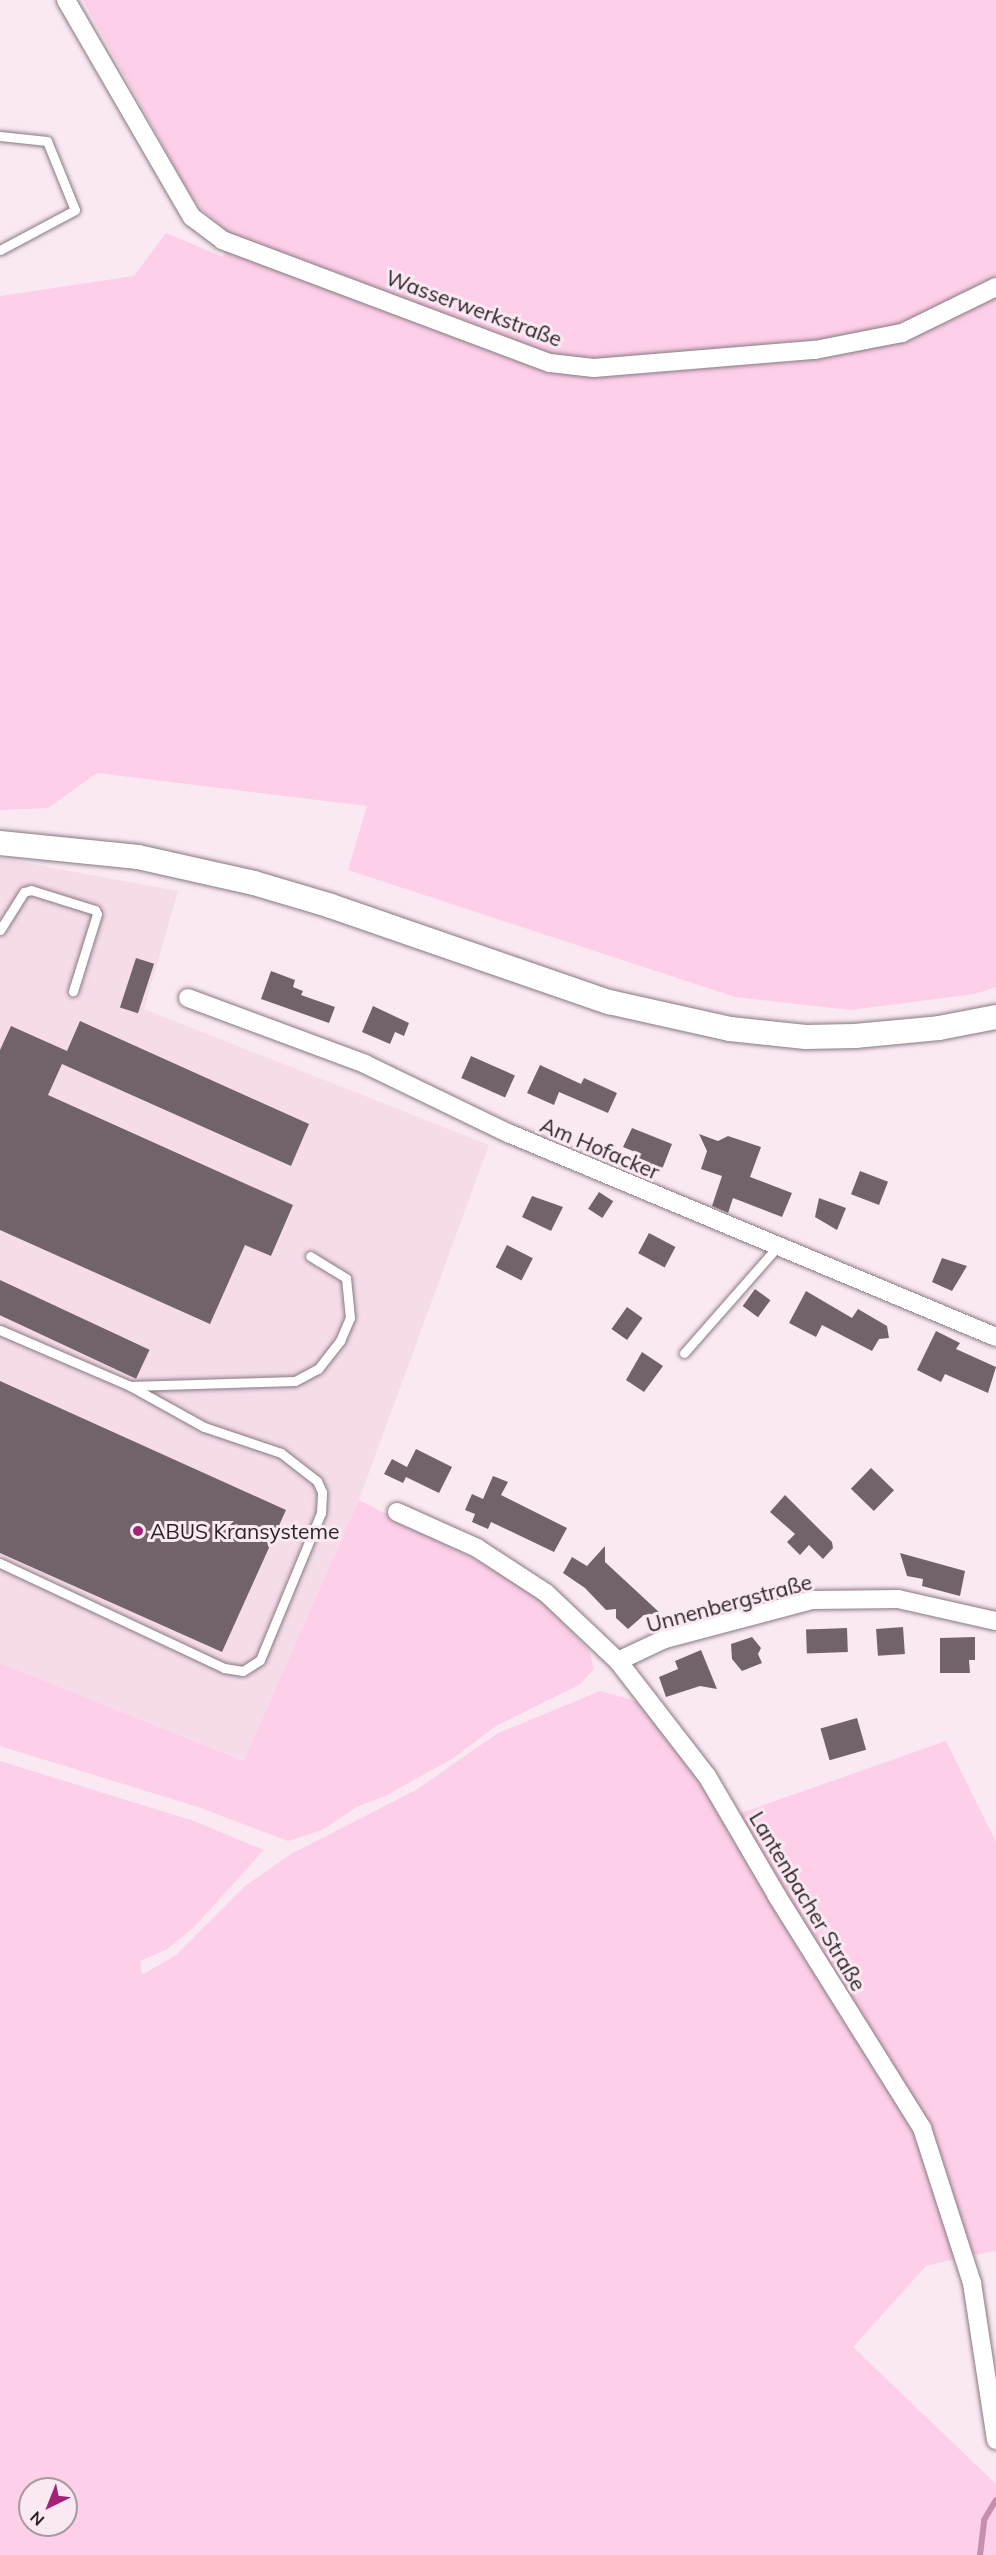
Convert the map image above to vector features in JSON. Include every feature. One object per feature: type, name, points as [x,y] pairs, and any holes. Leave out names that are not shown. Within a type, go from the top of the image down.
[{"type":"main road","points":[[0,843],[37,844],[138,857],[254,883],[332,906],[609,1002],[684,1021],[770,1034],[845,1036],[939,1028],[996,1017]]},
{"type":"street","name":"Wasserwerkstraße","points":[[66,0],[192,217],[222,240],[550,363],[594,368],[815,350],[902,333],[996,287]]},
{"type":"street","name":"Am Hofacker","points":[[188,998],[365,1064],[508,1133],[996,1337]]},
{"type":"street","name":"Lantenbacher Straße","points":[[397,1512],[511,1567],[546,1593],[618,1660],[707,1776],[777,1896],[922,2128],[972,2283],[996,2440]]},
{"type":"street","name":"Unnenbergstraße","points":[[618,1660],[665,1639],[813,1600],[898,1599],[996,1621]]},
{"type":"lane","points":[[0,136],[47,141],[75,210],[0,250]]},
{"type":"lane","points":[[0,930],[24,892],[31,890],[95,910],[97,914],[73,991]]},
{"type":"lane","points":[[684,1353],[777,1247]]},
{"type":"lane","points":[[130,1386],[295,1381],[318,1369],[340,1341],[350,1318],[346,1278],[310,1256]]},
{"type":"lane","points":[[0,1330],[130,1386],[204,1427],[281,1453],[317,1480],[322,1492],[321,1513],[260,1660],[243,1671],[224,1668],[0,1563]]},
{"type":"shaded area","points":[[83,0],[996,0],[996,987],[975,994],[850,1010],[735,997],[348,870],[367,806],[97,773],[48,808],[0,810],[0,296],[134,276],[166,233],[223,257],[231,235],[199,207],[183,182]]},
{"type":"shaded area","points":[[0,858],[178,891],[144,1009],[489,1145],[359,1500],[245,1761],[0,1663]]},
{"type":"shaded area","points":[[359,1500],[497,1571],[543,1600],[589,1651],[594,1669],[579,1685],[496,1726],[452,1759],[385,1796],[357,1807],[322,1830],[288,1841],[198,1807],[0,1746],[0,1663],[244,1761]]},
{"type":"shaded area","points":[[600,1691],[639,1702],[701,1779],[913,2129],[959,2258],[926,2266],[853,2347],[996,2484],[996,2555],[0,2555],[0,1761],[194,1821],[264,1850],[195,1926],[166,1950],[140,1961],[142,1975],[176,1955],[245,1886],[291,1854],[416,1790],[498,1733]]},
{"type":"shaded area","points":[[946,1741],[996,1842],[996,2251],[972,2255],[928,2126],[738,1814]]},
{"type":"building","points":[[136,958],[154,964],[138,1013],[120,1007]]},
{"type":"building","points":[[271,971],[295,980],[293,987],[303,991],[301,995],[335,1007],[329,1023],[261,999]]},
{"type":"building","points":[[373,1006],[409,1023],[404,1036],[395,1032],[390,1044],[362,1032]]},
{"type":"building","points":[[80,1021],[309,1124],[291,1166],[62,1064],[48,1095],[293,1205],[271,1256],[245,1245],[210,1324],[0,1230],[0,1050],[11,1026],[67,1051]]},
{"type":"building","points":[[471,1056],[515,1076],[505,1097],[461,1078]]},
{"type":"building","points":[[540,1065],[581,1084],[584,1078],[617,1093],[608,1113],[559,1092],[554,1105],[527,1093]]},
{"type":"building","points":[[632,1128],[672,1144],[661,1172],[636,1161],[640,1154],[623,1147]]},
{"type":"building","points":[[699,1134],[718,1141],[728,1136],[761,1147],[750,1177],[792,1193],[782,1217],[733,1198],[728,1213],[712,1206],[722,1176],[701,1169],[707,1151]]},
{"type":"building","points":[[860,1171],[888,1182],[879,1205],[851,1194]]},
{"type":"building","points":[[599,1192],[613,1201],[602,1218],[588,1209]]},
{"type":"building","points":[[532,1196],[563,1207],[551,1231],[522,1217]]},
{"type":"building","points":[[819,1198],[846,1208],[837,1230],[815,1217]]},
{"type":"building","points":[[649,1233],[675,1247],[665,1267],[638,1253]]},
{"type":"building","points":[[507,1245],[533,1258],[521,1280],[496,1267]]},
{"type":"building","points":[[942,1258],[967,1266],[952,1291],[932,1282]]},
{"type":"building","points":[[0,1280],[150,1350],[136,1379],[0,1315]]},
{"type":"building","points":[[755,1289],[770,1300],[758,1317],[743,1306]]},
{"type":"building","points":[[806,1291],[852,1318],[858,1309],[887,1326],[889,1338],[879,1339],[872,1351],[822,1325],[816,1337],[789,1323]]},
{"type":"building","points":[[627,1307],[643,1318],[627,1340],[612,1329]]},
{"type":"building","points":[[936,1331],[960,1343],[956,1349],[996,1367],[988,1393],[945,1374],[941,1382],[917,1370]]},
{"type":"building","points":[[642,1352],[663,1366],[644,1392],[626,1380]]},
{"type":"building","name":"ABUS Kransysteme","points":[[0,1381],[286,1510],[222,1652],[0,1553]]},
{"type":"building","points":[[416,1449],[452,1467],[439,1493],[406,1477],[403,1483],[384,1474],[392,1459],[407,1467]]},
{"type":"building","points":[[871,1468],[894,1490],[874,1511],[851,1489]]},
{"type":"building","points":[[493,1476],[508,1482],[501,1495],[567,1528],[554,1552],[491,1522],[488,1529],[472,1522],[475,1514],[465,1510],[472,1494],[483,1499]]},
{"type":"building","points":[[785,1495],[832,1542],[833,1548],[823,1559],[809,1545],[800,1555],[787,1542],[795,1534],[770,1512]]},
{"type":"building","points":[[605,1546],[605,1562],[660,1613],[644,1615],[628,1629],[616,1618],[616,1609],[606,1610],[585,1588],[563,1573],[572,1557],[587,1566]]},
{"type":"building","points":[[900,1553],[965,1571],[960,1596],[922,1586],[923,1579],[907,1576]]},
{"type":"building","points":[[903,1627],[905,1654],[878,1656],[876,1629]]},
{"type":"building","points":[[847,1628],[848,1652],[807,1653],[806,1629]]},
{"type":"building","points":[[752,1637],[761,1648],[758,1654],[762,1663],[742,1671],[732,1659],[731,1644]]},
{"type":"building","points":[[975,1637],[975,1660],[969,1660],[970,1673],[940,1673],[940,1638]]},
{"type":"building","points":[[701,1650],[717,1689],[700,1686],[666,1697],[659,1677],[678,1669],[675,1661]]},
{"type":"building","points":[[857,1718],[866,1750],[830,1760],[820,1728]]},
{"type":"waterway","points":[[980,2555],[984,2520],[996,2500]]},
{"type":"place","name":"ABUS Kransysteme","points":[[138,1531]]}]
